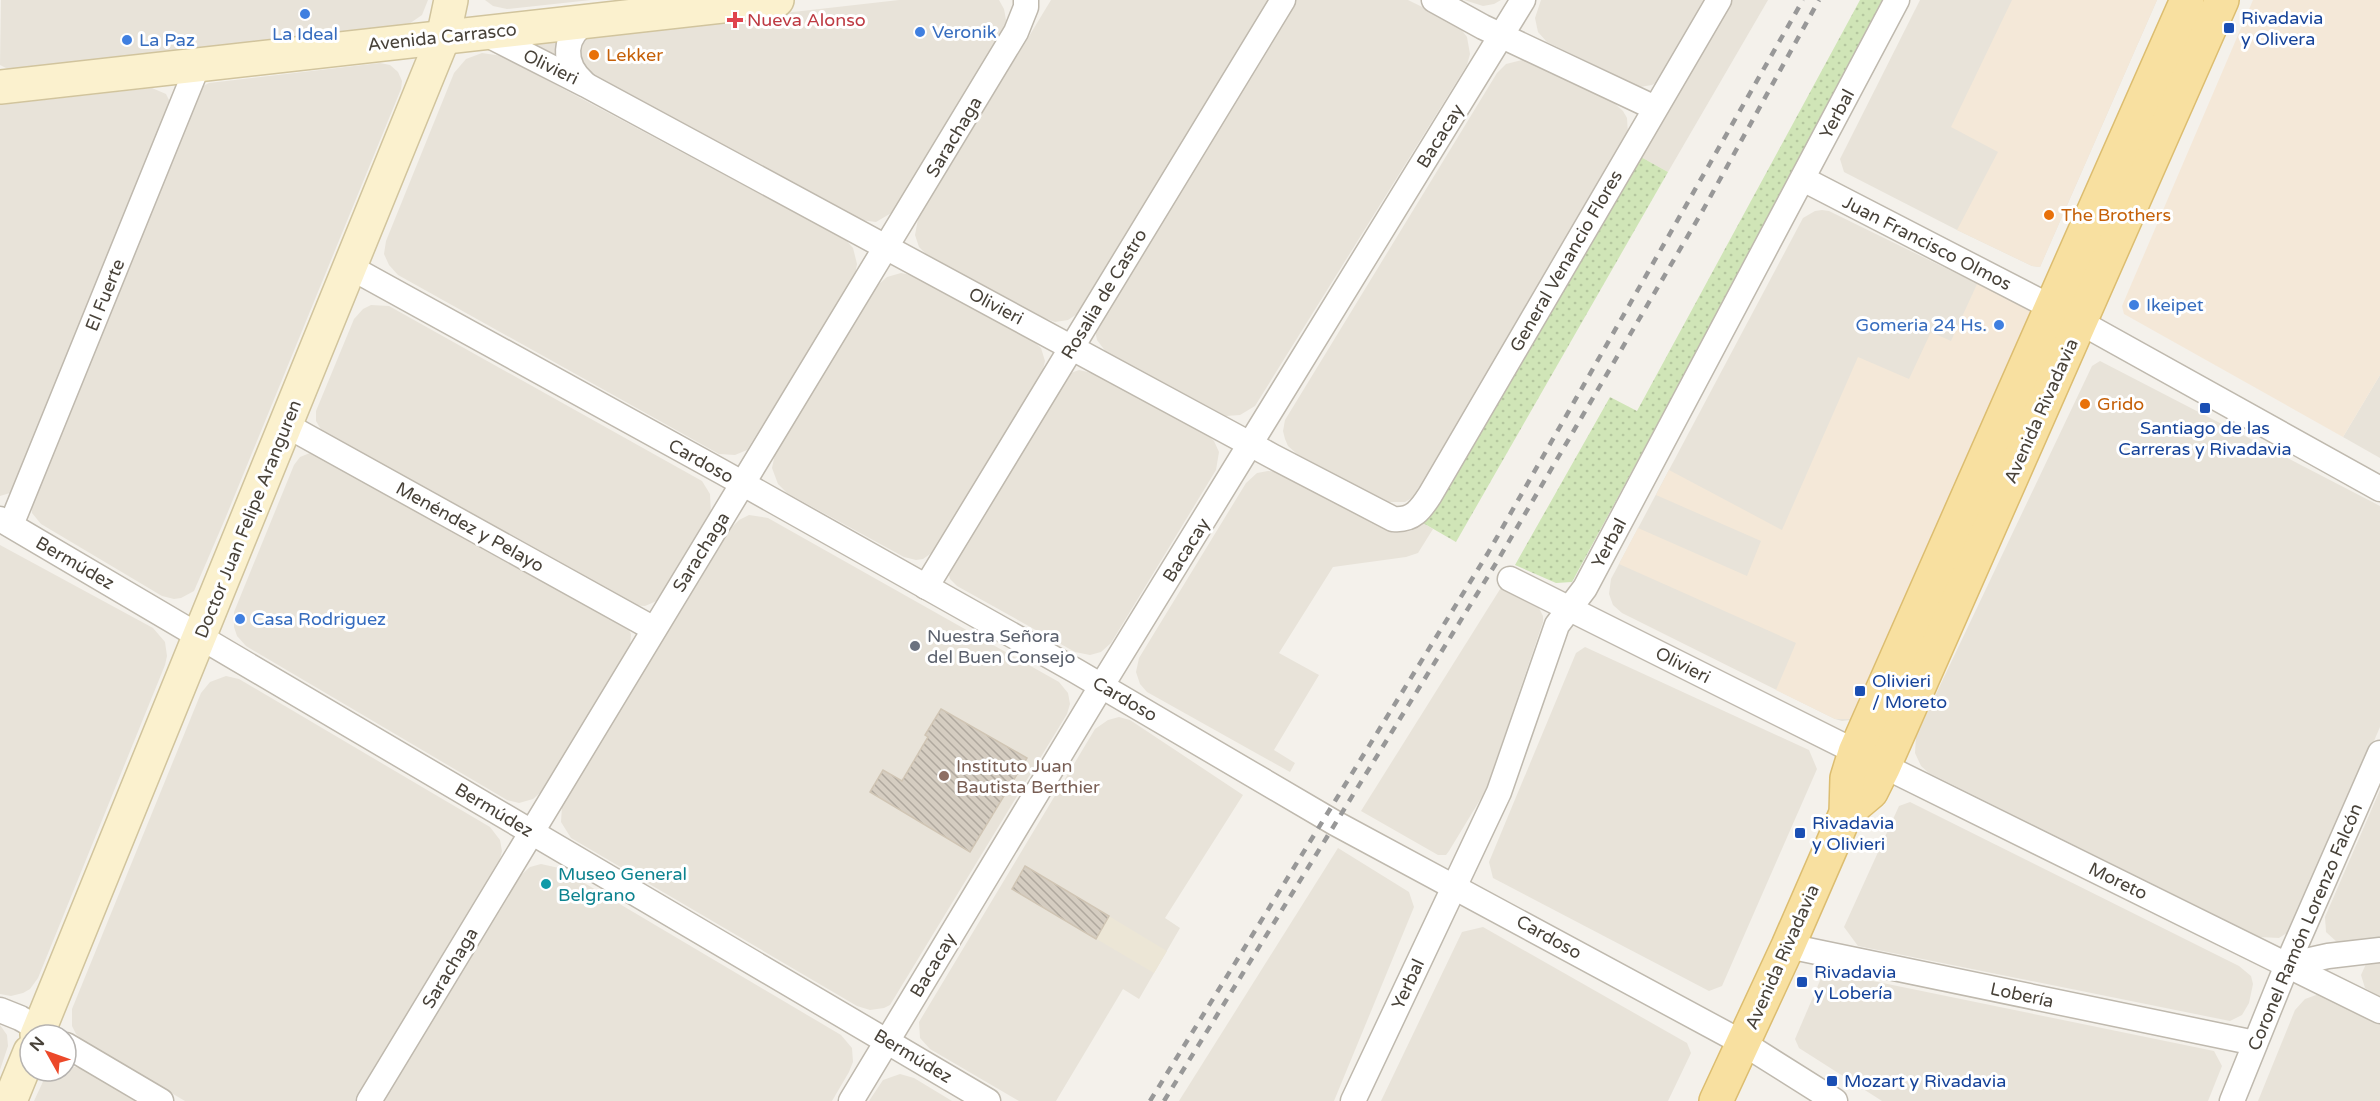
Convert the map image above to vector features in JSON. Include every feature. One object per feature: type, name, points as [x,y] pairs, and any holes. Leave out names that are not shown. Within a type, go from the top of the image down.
[{"type":"main road","name":"Avenida Rivadavia","points":[[1716,1101],[1788,946],[1846,813],[1847,778],[1856,752],[2187,0]]},
{"type":"main road","name":"Avenida Rivadavia","points":[[1846,813],[1871,792],[1884,766],[2222,0]]},
{"type":"street","name":"Doctor Juan Felipe Aranguren","points":[[50,1023],[200,636],[443,38],[451,0]]},
{"type":"street","name":"Avenida Carrasco","points":[[0,87],[777,0]]},
{"type":"street","name":"Sarachaga","points":[[369,1101],[1016,32],[1026,7],[1026,0]]},
{"type":"street","name":"Rosalia de Castro","points":[[926,587],[1282,0]]},
{"type":"street","points":[[1434,0],[1502,36],[1654,108]]},
{"type":"street","name":"Bacacay","points":[[851,1101],[1102,686],[1523,0]]},
{"type":"street","name":"General Venancio Flores","points":[[1408,518],[1416,514],[1430,495],[1719,0]]},
{"type":"street","name":"Yerbal","points":[[1353,1101],[1499,792],[1557,625],[1585,588],[1897,0]]},
{"type":"street","name":"Olivieri","points":[[586,85],[569,65],[567,47],[575,31],[589,21]]},
{"type":"street","name":"Olivieri","points":[[484,33],[586,85],[1250,444],[1393,519],[1408,518]]},
{"type":"street","name":"El Fuerte","points":[[6,522],[198,65]]},
{"type":"street","name":"Juan Francisco Olmos","points":[[1803,178],[2080,322],[2380,489]]},
{"type":"street","name":"Cardoso","points":[[350,267],[743,483],[1102,686],[1335,822],[1743,1042],[1835,1101]]},
{"type":"street","name":"Menéndez y Pelayo","points":[[286,425],[654,629]]},
{"type":"street","name":"Bermúdez","points":[[6,522],[988,1101]]},
{"type":"street","name":"Olivieri","points":[[1510,579],[1856,752]]},
{"type":"street","name":"Moreto","points":[[1856,752],[2380,1011]]},
{"type":"street","name":"Coronel Ramón Lorenzo Falcón","points":[[2232,1101],[2287,965],[2380,753]]},
{"type":"street","name":"Lobería","points":[[1788,946],[2255,1043]]},
{"type":"street","points":[[2287,965],[2328,956],[2380,950]]},
{"type":"street","points":[[0,1010],[20,1023]]},
{"type":"street","points":[[78,1057],[161,1101]]},
{"type":"street","name":"Doctor Juan Felipe Aranguren","points":[[10,1101],[20,1083]]},
{"type":"shaded area","points":[[1,0],[428,0],[422,15],[406,26],[14,70],[0,65]]},
{"type":"shaded area","points":[[485,0],[591,0],[507,9],[493,6]]},
{"type":"shaded area","points":[[899,0],[999,0],[1006,20],[1004,29],[893,212],[876,222],[861,220],[586,73],[576,49],[588,35]]},
{"type":"shaded area","points":[[1051,0],[1272,0],[1080,312],[1068,320],[1055,322],[927,255],[919,247],[915,235],[918,219]]},
{"type":"shaded area","points":[[1294,0],[1408,0],[1457,24],[1467,37],[1470,54],[1467,65],[1255,406],[1240,415],[1226,416],[1106,352],[1097,340],[1095,330]]},
{"type":"shaded area","points":[[1464,0],[1501,0],[1483,6]]},
{"type":"shaded area","points":[[1541,0],[1708,0],[1659,81],[1640,87],[1547,42],[1538,32],[1535,18]]},
{"type":"shaded area","points":[[1731,0],[1768,0],[1668,172],[1639,156]]},
{"type":"shaded area","points":[[1920,0],[2157,0],[2040,267],[2032,266],[1957,230],[1844,172],[1840,159]]},
{"type":"shaded area","points":[[2012,0],[2157,0],[2040,267],[2032,266],[1957,230],[1998,152],[1951,127]]},
{"type":"shaded area","points":[[2253,0],[2380,0],[2380,375],[2343,437],[2124,314],[2122,306]]},
{"type":"shaded area","points":[[554,39],[559,45],[560,59],[523,45]]},
{"type":"shaded area","points":[[482,53],[502,56],[846,240],[853,248],[857,264],[855,275],[747,450],[735,455],[719,454],[398,275],[389,265],[384,254],[386,241],[454,73],[466,59]]},
{"type":"shaded area","points":[[1522,60],[1532,62],[1614,103],[1627,118],[1628,134],[1417,495],[1405,502],[1387,502],[1297,454],[1288,446],[1285,439],[1283,431],[1285,420],[1497,73],[1506,64]]},
{"type":"shaded area","points":[[380,63],[390,65],[398,72],[402,81],[401,89],[194,591],[181,598],[162,596],[41,524],[32,513],[31,503],[201,87],[209,83]]},
{"type":"shaded area","points":[[152,88],[166,94],[170,102],[16,487],[10,493],[0,496],[0,105]]},
{"type":"shaded area","points":[[1822,210],[1829,211],[2027,308],[1850,720],[1842,721],[1622,613],[1613,605],[1609,594],[1611,579],[1803,218]]},
{"type":"shaded area","points":[[901,273],[911,275],[1033,341],[1041,348],[1045,361],[1042,374],[933,552],[923,559],[916,560],[904,557],[787,493],[778,484],[772,468],[775,454],[878,285],[887,277]]},
{"type":"shaded area","points":[[1977,284],[2027,308],[2032,313],[1854,719],[1835,719],[1776,690],[1796,643],[1619,564],[1638,528],[1747,576],[1761,541],[1656,495],[1669,470],[1782,530],[1858,357],[1909,379],[1931,332],[1951,341]]},
{"type":"shaded area","points":[[371,305],[389,306],[702,481],[710,494],[711,514],[659,600],[645,606],[631,605],[323,433],[316,421],[316,411],[354,319],[363,309]]},
{"type":"shaded area","points":[[2100,361],[2380,506],[2380,727],[2296,923],[2290,931],[2279,938],[2260,937],[1929,773],[1921,766],[1915,753],[1916,736],[2092,366]]},
{"type":"shaded area","points":[[1079,370],[1092,373],[1204,432],[1214,441],[1219,452],[1216,470],[1111,643],[1101,652],[1090,655],[1075,652],[957,586],[950,579],[948,571],[1068,374]]},
{"type":"shaded area","points":[[2380,375],[2380,458],[2343,437]]},
{"type":"shaded area","points":[[316,453],[628,628],[631,634],[630,647],[543,790],[533,799],[519,803],[507,800],[246,646],[237,636],[234,627],[234,612],[294,465],[300,457]]},
{"type":"shaded area","points":[[1279,472],[1393,533],[1411,531],[1423,523],[1433,529],[1418,553],[1406,557],[1333,567],[1279,653],[1319,675],[1274,750],[1295,763],[1290,772],[1147,692],[1140,684],[1136,672],[1139,658],[1246,483],[1257,473]]},
{"type":"shaded area","points":[[749,515],[768,518],[1059,682],[1068,693],[1070,704],[1067,714],[890,1005],[884,1008],[870,1010],[857,1006],[571,838],[561,822],[562,806],[732,527]]},
{"type":"shaded area","points":[[0,545],[153,628],[165,642],[167,656],[38,978],[30,989],[11,996],[0,994]]},
{"type":"shaded area","points":[[1502,586],[1537,604],[1543,616],[1543,622],[1486,790],[1449,851],[1446,855],[1438,855],[1361,811]]},
{"type":"shaded area","points":[[1585,647],[1809,750],[1817,769],[1722,986],[1709,991],[1493,878],[1489,862],[1576,653]]},
{"type":"shaded area","points":[[226,676],[239,679],[490,827],[500,840],[502,851],[499,863],[355,1101],[185,1101],[84,1042],[78,1036],[78,1023],[72,1023],[72,1009],[201,693],[210,682]]},
{"type":"shaded area","points":[[1119,717],[1130,720],[1243,795],[1165,918],[1180,928],[1139,999],[1123,989],[1056,1101],[1019,1101],[930,1049],[920,1038],[919,1022],[1095,729],[1108,720]]},
{"type":"shaded area","points":[[2380,790],[2380,939],[2337,942],[2326,932],[2325,917]]},
{"type":"shaded area","points":[[1910,802],[2239,966],[2251,976],[2253,984],[2249,1003],[2242,1015],[2230,1021],[1858,946],[1844,927],[1899,806]]},
{"type":"shaded area","points":[[1338,848],[1409,892],[1414,907],[1334,1101],[1179,1101]]},
{"type":"shaded area","points":[[541,864],[559,868],[841,1035],[852,1048],[853,1062],[832,1101],[384,1101],[520,876],[530,867]]},
{"type":"shaded area","points":[[1025,866],[1167,951],[1154,973],[1012,889]]},
{"type":"shaded area","points":[[1483,927],[1687,1043],[1691,1053],[1668,1101],[1381,1101],[1462,932]]},
{"type":"shaded area","points":[[2380,957],[2380,997],[2365,988],[2361,975],[2366,964]]},
{"type":"shaded area","points":[[1829,972],[2214,1051],[2222,1066],[2208,1101],[1882,1101],[1799,1048],[1795,1039],[1822,976]]},
{"type":"shaded area","points":[[2319,994],[2329,996],[2380,1022],[2380,1101],[2258,1101],[2295,1010],[2305,999]]},
{"type":"shaded area","points":[[0,1025],[7,1035],[8,1046],[0,1070]]},
{"type":"shaded area","points":[[78,1068],[135,1101],[34,1101],[42,1083],[78,1083]]},
{"type":"shaded area","points":[[900,1074],[914,1078],[952,1101],[869,1101],[883,1080]]},
{"type":"green space","points":[[1860,0],[1887,0],[1572,582],[1556,583],[1515,565],[1610,397],[1637,411]]},
{"type":"green space","points":[[1639,156],[1668,172],[1456,542],[1423,523]]},
{"type":"building","name":"Instituto Juan Bautista Berthier","points":[[941,709],[1027,758],[970,852],[870,792],[883,770],[902,781],[928,737],[925,735]]},
{"type":"building","points":[[1025,866],[1109,916],[1096,939],[1012,889]]},
{"type":"railway","points":[[1150,1101],[1488,553],[1803,0]]},
{"type":"railway","points":[[1164,1101],[1498,560],[1703,210],[1819,0]]},
{"type":"place","name":"La Ideal","points":[[305,14]]},
{"type":"place","name":"Nueva Alonso","points":[[735,20]]},
{"type":"place","name":"Rivadavia y Olivera","points":[[2229,28]]},
{"type":"place","name":"Veronik","points":[[920,32]]},
{"type":"place","name":"La Paz","points":[[127,40]]},
{"type":"place","name":"Lekker","points":[[594,55]]},
{"type":"place","name":"The Brothers","points":[[2049,215]]},
{"type":"place","name":"Ikeipet","points":[[2134,305]]},
{"type":"place","name":"Gomeria 24 Hs.","points":[[1999,325]]},
{"type":"place","name":"Grido","points":[[2085,404]]},
{"type":"place","name":"Santiago de las Carreras y Rivadavia","points":[[2205,408]]},
{"type":"place","name":"Casa Rodriguez","points":[[240,619]]},
{"type":"place","name":"Nuestra Señora del Buen Consejo","points":[[915,646]]},
{"type":"place","name":"Olivieri / Moreto","points":[[1860,691]]},
{"type":"place","name":"Instituto Juan Bautista Berthier","points":[[944,776]]},
{"type":"place","name":"Rivadavia y Olivieri","points":[[1800,833]]},
{"type":"place","name":"Museo General Belgrano","points":[[546,884]]},
{"type":"place","name":"Rivadavia y Lobería","points":[[1802,982]]},
{"type":"place","name":"Mozart y Rivadavia","points":[[1832,1081]]}]
